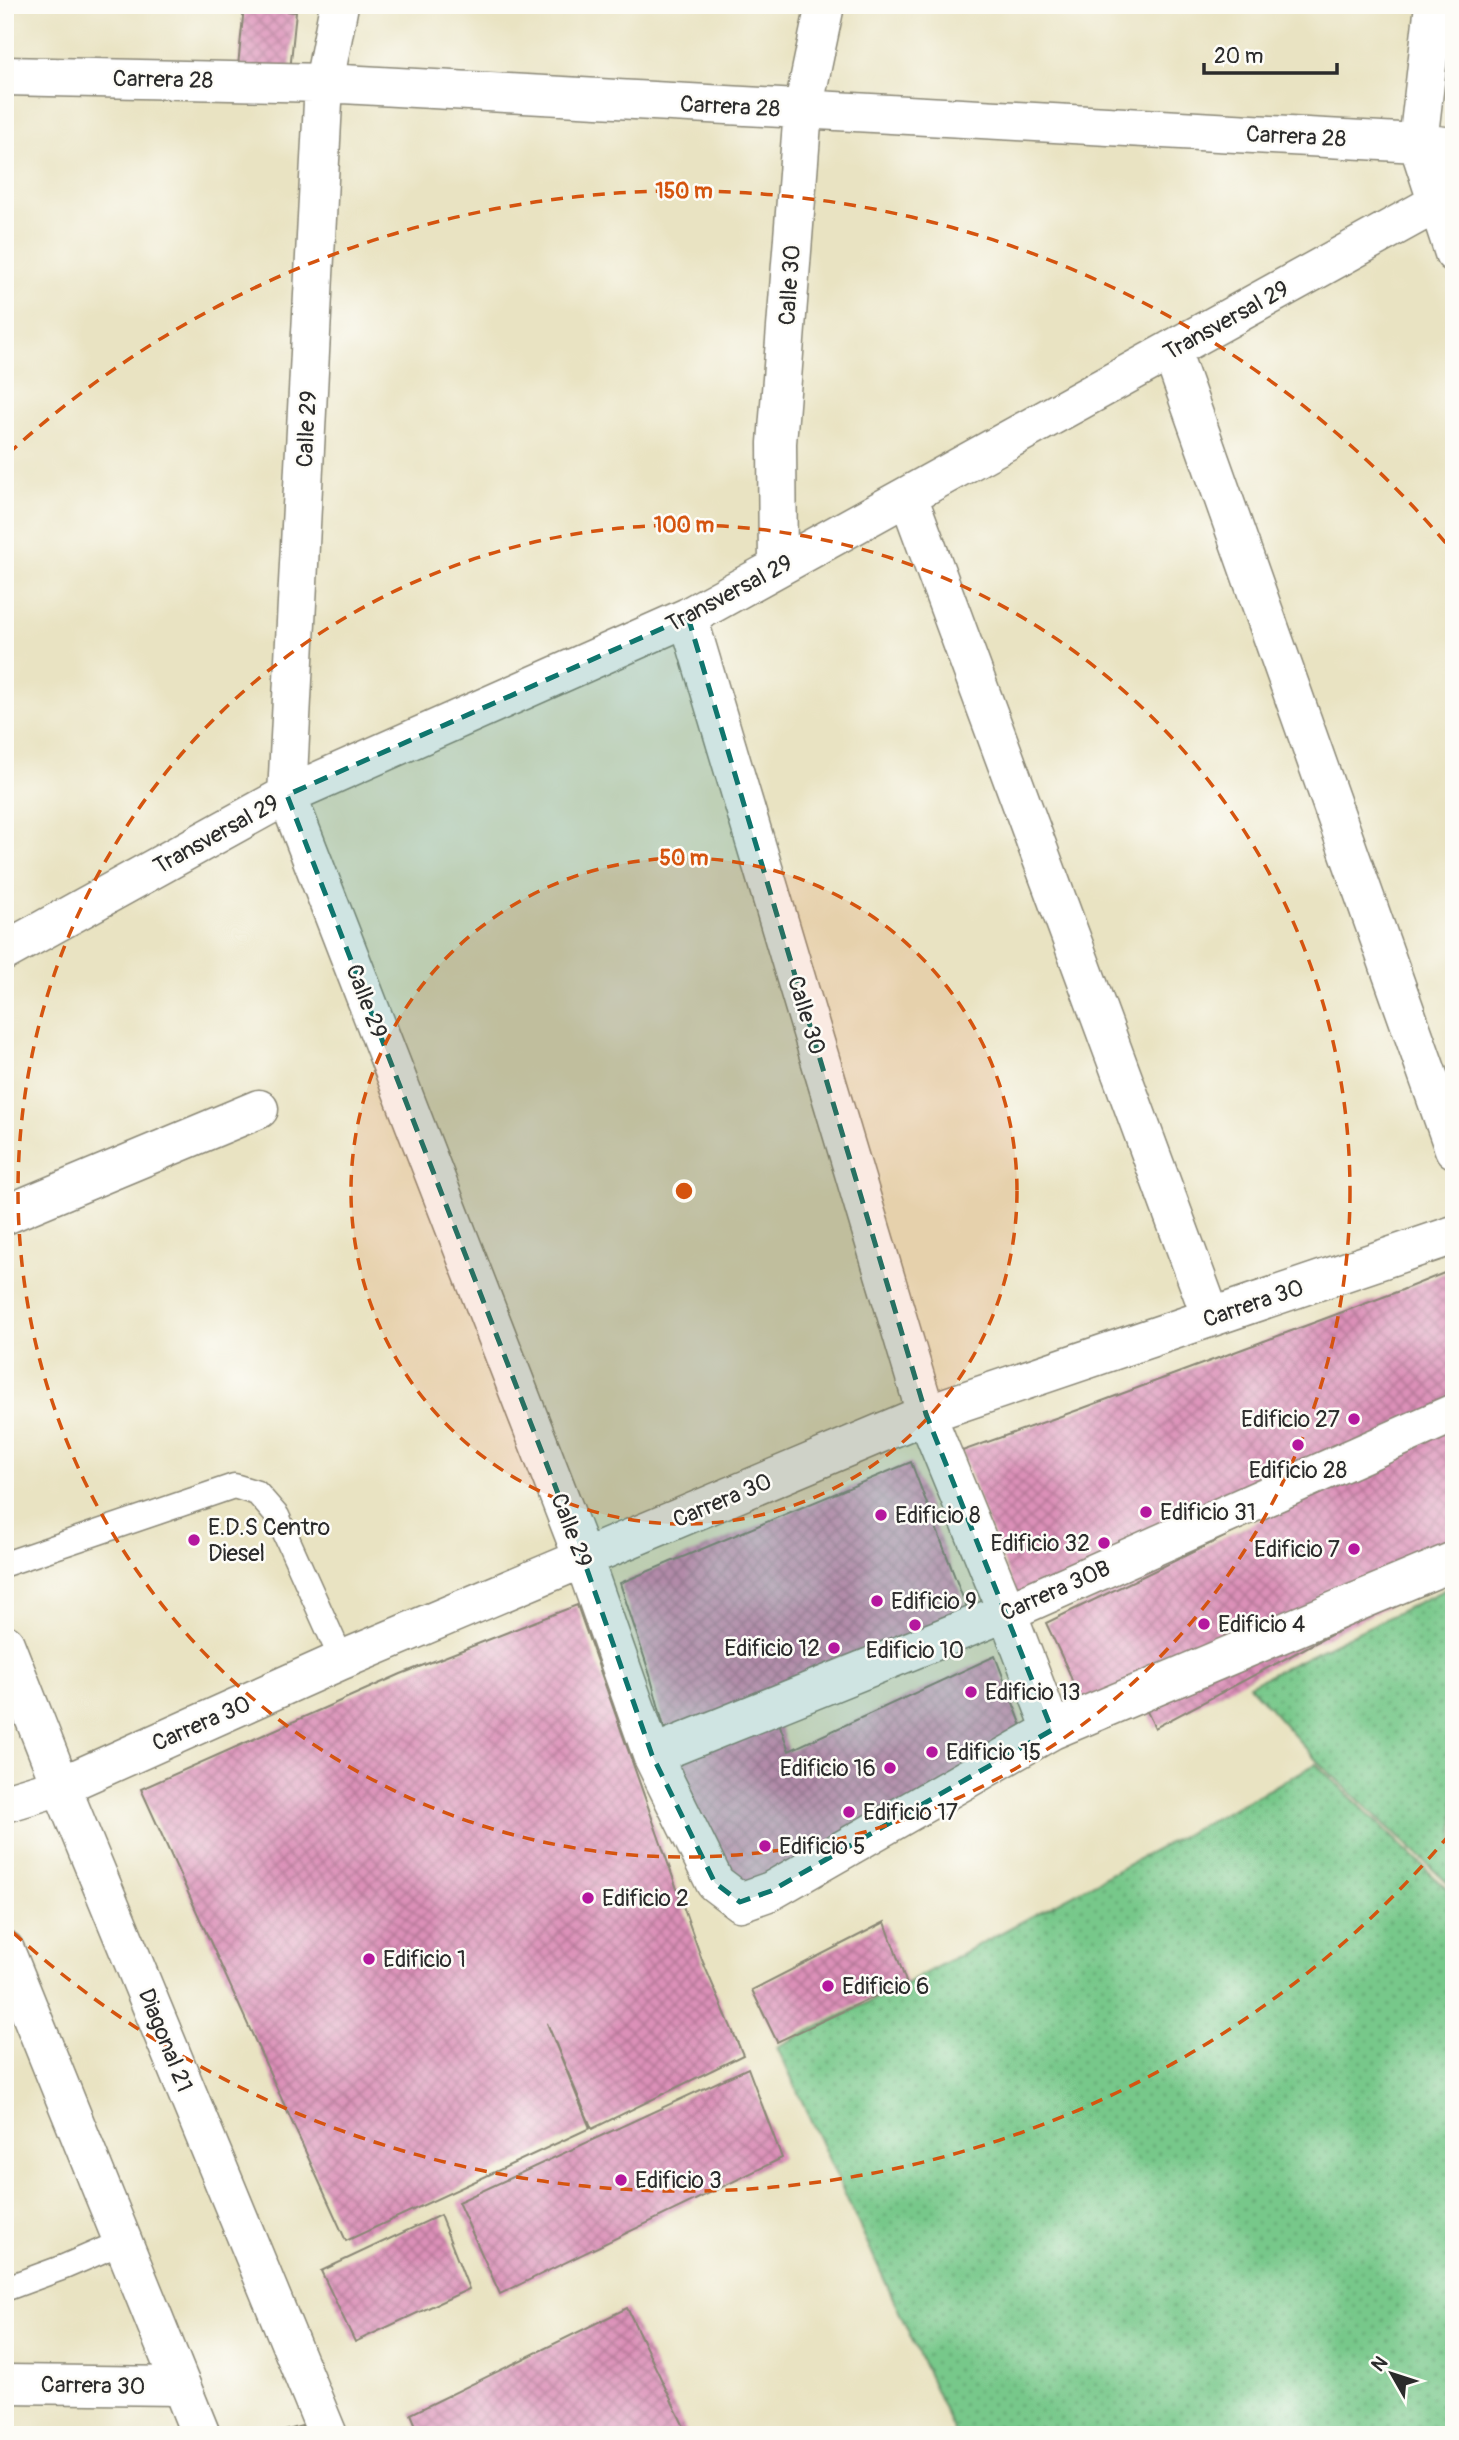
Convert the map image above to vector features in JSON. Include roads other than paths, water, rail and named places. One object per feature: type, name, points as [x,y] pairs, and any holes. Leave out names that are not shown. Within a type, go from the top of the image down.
[{"type":"main road","name":"Calle 29","points":[[339,5],[324,83],[287,795],[583,1558],[652,1755],[715,1883],[740,1902],[771,1891],[1052,1730]]},
{"type":"main road","name":"Calle 30","points":[[778,567],[777,443],[803,110],[825,5]]},
{"type":"main road","points":[[1434,5],[1437,203],[1454,253]]},
{"type":"main road","name":"Carrera 28","points":[[5,76],[324,83],[1436,145]]},
{"type":"main road","name":"Transversal 29","points":[[5,951],[287,795],[688,617],[1437,203]]},
{"type":"main road","points":[[1171,350],[1454,1149]]},
{"type":"main road","points":[[908,496],[1211,1317]]},
{"type":"main road","name":"Calle 30","points":[[688,617],[926,1414],[1052,1730]]},
{"type":"main road","points":[[5,1216],[259,1109]]},
{"type":"main road","name":"Carrera 30","points":[[5,1803],[61,1786],[342,1660],[926,1414],[1454,1236]]},
{"type":"main road","name":"Carrera 30B","points":[[652,1755],[1007,1612],[1454,1413]]},
{"type":"main road","points":[[1052,1730],[1454,1561]]},
{"type":"main road","name":"Diagonal 21","points":[[5,1644],[328,2435]]},
{"type":"main road","points":[[5,1950],[201,2435]]},
{"type":"main road","name":"Carrera 30","points":[[5,2384],[181,2386]]},
{"type":"lane","points":[[5,1564],[234,1486],[257,1493],[277,1517],[342,1660]]},
{"type":"lane","points":[[7,2288],[122,2242]]},
{"type":"place","name":"Edificio 27","points":[[1354,1419]]},
{"type":"place","name":"Edificio 28","points":[[1298,1445]]},
{"type":"place","name":"Edificio 31","points":[[1146,1512]]},
{"type":"place","name":"Edificio 8","points":[[881,1515]]},
{"type":"place","name":"E.D.S Centro Diesel","points":[[194,1540]]},
{"type":"place","name":"Edificio 32","points":[[1104,1543]]},
{"type":"place","name":"Edificio 7","points":[[1354,1549]]},
{"type":"place","name":"Edificio 9","points":[[877,1601]]},
{"type":"place","name":"Edificio 4","points":[[1204,1624]]},
{"type":"place","name":"Edificio 10","points":[[915,1625]]},
{"type":"place","name":"Edificio 12","points":[[834,1648]]},
{"type":"place","name":"Edificio 13","points":[[971,1692]]},
{"type":"place","name":"Edificio 15","points":[[932,1752]]},
{"type":"place","name":"Edificio 16","points":[[890,1768]]},
{"type":"place","name":"Edificio 17","points":[[849,1812]]},
{"type":"place","name":"Edificio 5","points":[[765,1846]]},
{"type":"place","name":"Edificio 2","points":[[588,1898]]},
{"type":"place","name":"Edificio 1","points":[[369,1959]]},
{"type":"place","name":"Edificio 6","points":[[828,1986]]},
{"type":"place","name":"Edificio 3","points":[[621,2180]]}]
